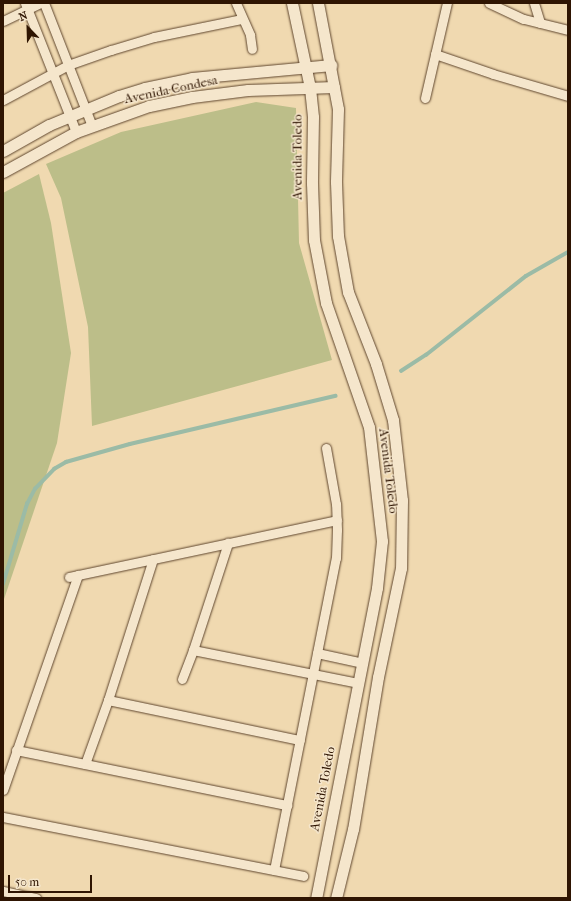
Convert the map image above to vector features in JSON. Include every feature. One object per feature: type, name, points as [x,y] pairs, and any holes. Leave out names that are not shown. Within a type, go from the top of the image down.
[{"type":"street","points":[[3,21],[26,6],[40,3]]},
{"type":"street","points":[[44,3],[92,126]]},
{"type":"street","points":[[236,3],[250,35],[252,49]]},
{"type":"street","name":"Avenida Toledo","points":[[292,3],[306,66],[313,117],[312,183],[314,240],[326,303],[369,427],[379,498],[382,542],[377,588],[316,898]]},
{"type":"street","name":"Avenida Toledo","points":[[318,3],[331,65],[338,109],[336,182],[338,236],[348,292],[376,364],[393,420],[402,500],[401,568],[378,677],[353,829],[336,898]]},
{"type":"street","points":[[424,98],[447,3]]},
{"type":"street","points":[[489,3],[524,19],[568,30]]},
{"type":"street","points":[[534,3],[540,23]]},
{"type":"street","points":[[26,6],[76,132]]},
{"type":"street","points":[[3,100],[68,65],[154,37],[242,19]]},
{"type":"street","points":[[435,54],[493,74],[568,96]]},
{"type":"street","name":"Avenida Condesa","points":[[3,151],[49,125],[86,109],[145,88],[184,80],[306,66],[331,65]]},
{"type":"street","name":"Avenida Condesa","points":[[3,172],[76,132],[149,106],[192,97],[248,90],[334,87]]},
{"type":"street","points":[[274,870],[336,558],[337,520],[326,448]]},
{"type":"street","points":[[69,577],[337,520]]},
{"type":"street","points":[[182,679],[228,543]]},
{"type":"street","points":[[85,764],[108,700],[152,559]]},
{"type":"street","points":[[3,790],[78,575]]},
{"type":"street","points":[[193,650],[313,674],[360,673]]},
{"type":"street","points":[[317,653],[360,673],[378,677]]},
{"type":"street","points":[[108,700],[300,740]]},
{"type":"street","points":[[16,750],[287,805]]},
{"type":"street","points":[[3,817],[303,876]]},
{"type":"street","points":[[3,891],[36,898]]},
{"type":"green space","points":[[256,102],[296,108],[299,243],[332,360],[92,426],[88,327],[61,198],[46,164],[121,132]]},
{"type":"green space","points":[[39,174],[51,223],[71,353],[57,443],[3,602],[3,193]]},
{"type":"waterway","points":[[401,371],[426,355],[526,276],[568,252]]},
{"type":"waterway","points":[[3,584],[27,504],[35,489],[54,469],[66,462],[130,444],[335,396]]}]
